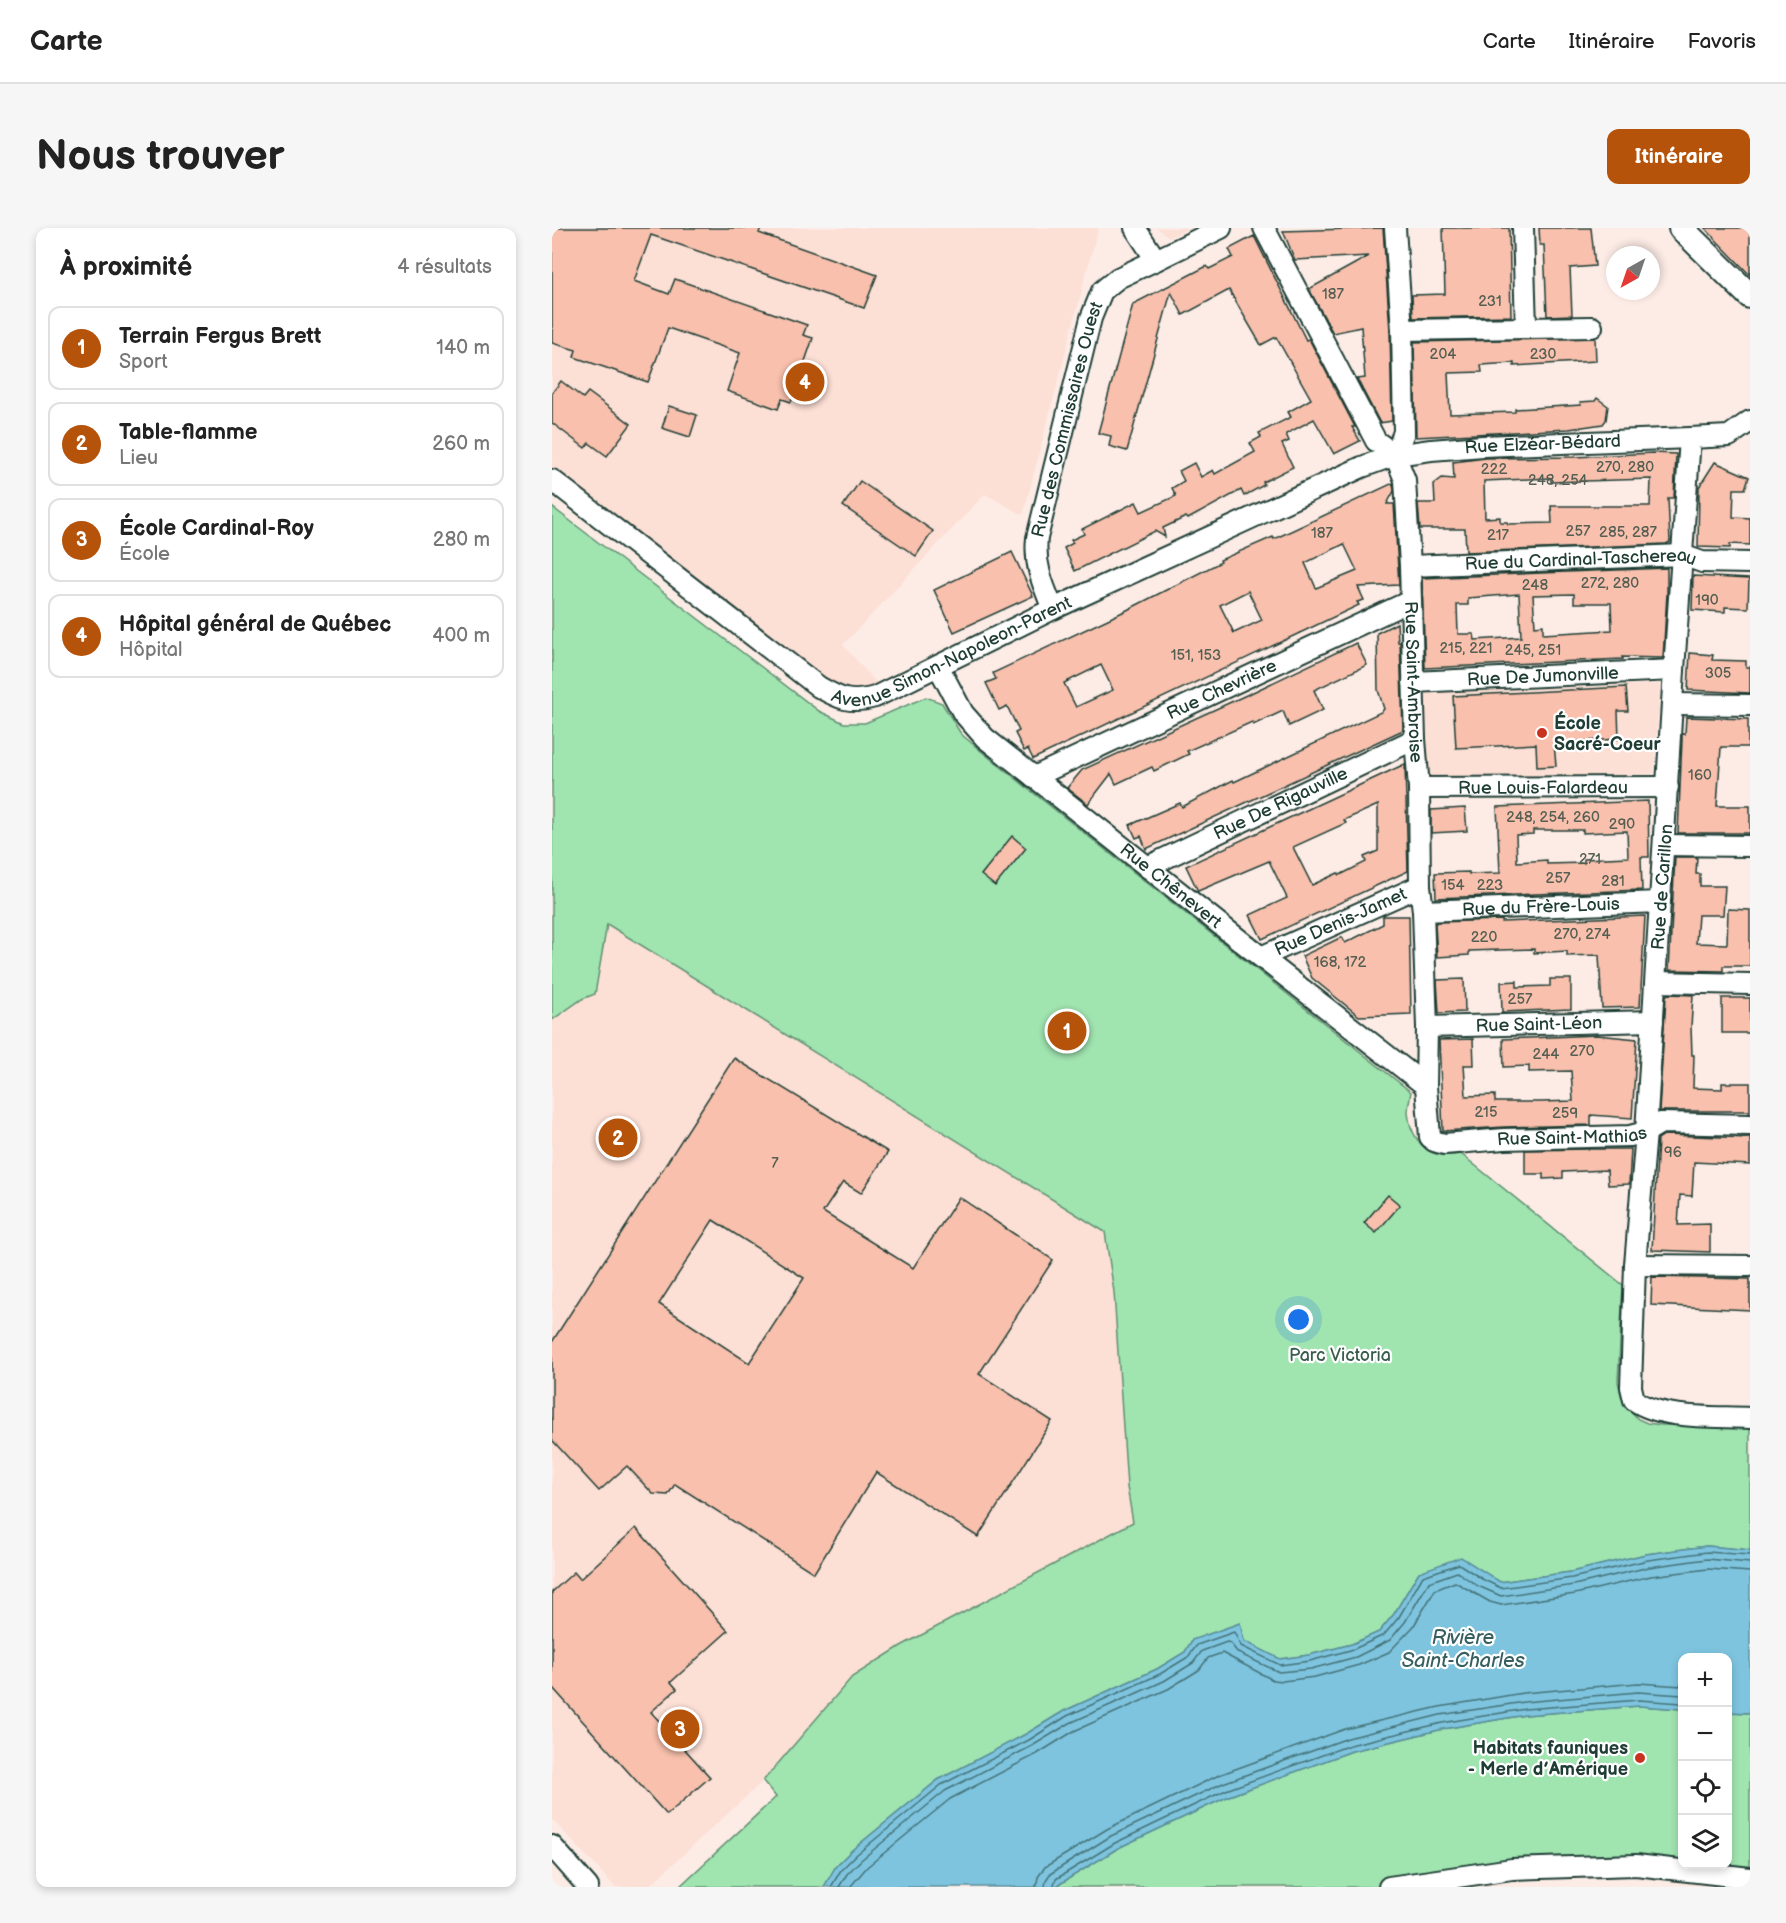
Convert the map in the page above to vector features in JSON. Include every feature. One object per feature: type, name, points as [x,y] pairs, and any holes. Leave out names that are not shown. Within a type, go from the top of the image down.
[{"type":"street","points":[[1135,228],[1156,260]]},
{"type":"street","name":"Rue des Commissaires Ouest","points":[[1053,609],[1038,573],[1035,555],[1037,538],[1091,318],[1102,291],[1118,278],[1221,228]]},
{"type":"street","points":[[1264,228],[1376,441],[1395,455],[1404,432],[1402,330],[1395,228]]},
{"type":"street","points":[[1524,228],[1526,328]]},
{"type":"street","points":[[1682,228],[1750,296]]},
{"type":"street","points":[[1402,330],[1592,327]]},
{"type":"street","points":[[1690,438],[1729,436],[1750,422]]},
{"type":"street","name":"Rue Elzéar-Bédard","points":[[1395,455],[1484,446],[1690,438]]},
{"type":"street","name":"Rue de Carillon","points":[[1690,438],[1656,982],[1635,1265],[1631,1387],[1634,1401],[1644,1408],[1660,1413],[1750,1418]]},
{"type":"street","name":"Rue Saint-Ambroise","points":[[1395,455],[1405,480],[1410,566],[1427,1027],[1426,1086],[1430,1137]]},
{"type":"street","name":"Avenue Simon-Napoleon-Parent","points":[[552,480],[819,687],[835,696],[857,701],[875,698],[1053,609],[1362,467],[1395,455]]},
{"type":"street","name":"Rue du Cardinal-Taschereau","points":[[1410,566],[1682,555],[1702,562],[1750,562]]},
{"type":"street","name":"Rue Chevrière","points":[[1034,777],[1410,601]]},
{"type":"street","name":"Rue Chênevert","points":[[938,666],[963,713],[985,738],[1426,1086]]},
{"type":"street","name":"Rue De Jumonville","points":[[1413,682],[1674,670]]},
{"type":"street","points":[[1673,704],[1750,705]]},
{"type":"street","name":"Rue De Rigauville","points":[[1147,867],[1415,739]]},
{"type":"street","name":"Rue Louis-Falardeau","points":[[1419,788],[1668,787]]},
{"type":"street","points":[[1664,845],[1750,846]]},
{"type":"street","name":"Rue Denis-Jamet","points":[[1261,957],[1420,886]]},
{"type":"street","name":"Rue du Frère-Louis","points":[[1423,911],[1660,902]]},
{"type":"street","points":[[1656,982],[1750,984]]},
{"type":"street","name":"Rue Saint-Léon","points":[[1427,1027],[1653,1021]]},
{"type":"street","name":"Rue Saint-Mathias","points":[[1430,1137],[1443,1144],[1504,1139],[1630,1136],[1646,1132],[1661,1124],[1750,1125]]},
{"type":"street","points":[[1635,1265],[1750,1266]]},
{"type":"street","points":[[552,1846],[588,1887]]},
{"type":"street","points":[[1389,1887],[1512,1869],[1636,1865],[1750,1878]]},
{"type":"shaded area","points":[[552,228],[1098,228],[1023,515],[985,494],[843,645],[879,686],[852,689],[832,684],[815,674],[552,468]]},
{"type":"shaded area","points":[[1157,228],[1186,228],[1187,229],[1169,237]]},
{"type":"shaded area","name":"École Sacré-Coeur","points":[[1660,684],[1654,774],[1428,782],[1426,692]]},
{"type":"shaded area","points":[[607,924],[1105,1232],[1114,1292],[1127,1487],[1133,1522],[901,1646],[852,1677],[763,1781],[648,1887],[615,1887],[552,1819],[552,1020],[582,999],[595,994]]},
{"type":"green space","name":"Parc Victoria","points":[[552,507],[819,711],[844,723],[865,723],[926,697],[942,703],[961,734],[981,751],[1411,1092],[1409,1119],[1417,1140],[1422,1145],[1441,1155],[1461,1154],[1623,1285],[1618,1382],[1623,1402],[1638,1419],[1662,1425],[1750,1425],[1750,1550],[1707,1546],[1646,1554],[1571,1572],[1500,1582],[1485,1574],[1419,1572],[1394,1614],[1379,1632],[1352,1644],[1309,1655],[1280,1659],[1244,1641],[1240,1623],[1192,1640],[1185,1652],[1157,1669],[1064,1711],[1026,1734],[938,1780],[852,1850],[836,1866],[824,1887],[679,1887],[776,1797],[763,1781],[852,1677],[901,1646],[1133,1522],[1127,1487],[1114,1292],[1105,1232],[607,924],[595,994],[582,999],[552,1020]]},
{"type":"green space","points":[[1639,1706],[1678,1709],[1678,1869],[1732,1869],[1732,1712],[1750,1713],[1750,1878],[1636,1865],[1389,1887],[1055,1887],[1118,1848],[1229,1796],[1352,1751],[1443,1729],[1525,1715]]},
{"type":"water","name":"Rivière Saint-Charles","points":[[1707,1546],[1750,1550],[1750,1713],[1732,1712],[1732,1653],[1678,1653],[1678,1709],[1639,1706],[1525,1715],[1443,1729],[1352,1751],[1229,1796],[1118,1848],[1055,1887],[824,1887],[836,1866],[852,1850],[938,1780],[1026,1734],[1064,1711],[1157,1669],[1185,1652],[1192,1640],[1240,1623],[1244,1641],[1280,1659],[1309,1655],[1352,1644],[1379,1632],[1394,1614],[1419,1572],[1461,1557],[1500,1582],[1571,1572],[1646,1554]]},
{"type":"building","points":[[552,228],[761,228],[759,233],[877,275],[864,308],[651,235],[634,281],[669,294],[675,279],[807,325],[803,335],[813,338],[791,402],[782,399],[778,409],[727,391],[740,353],[668,328],[648,382],[574,357],[576,350],[552,343]]},
{"type":"building","points":[[1383,228],[1390,331],[1392,421],[1380,423],[1357,379],[1365,378],[1361,327],[1333,333],[1309,289],[1369,256],[1295,260],[1283,231]]},
{"type":"building","points":[[1443,228],[1509,228],[1511,316],[1413,318],[1412,295],[1445,294]]},
{"type":"building","points":[[1539,228],[1591,228],[1595,266],[1570,268],[1572,315],[1547,316],[1544,245],[1540,245]]},
{"type":"building","points":[[1705,228],[1750,228],[1750,275],[1717,241]]},
{"type":"building","points":[[1254,236],[1306,340],[1309,339],[1355,427],[1352,427],[1360,441],[1334,454],[1314,419],[1286,434],[1289,441],[1282,444],[1293,467],[1263,482],[1264,485],[1244,496],[1241,490],[1188,519],[1186,517],[1163,528],[1165,537],[1155,531],[1075,571],[1064,548],[1073,543],[1071,540],[1084,534],[1082,529],[1136,502],[1141,512],[1176,496],[1172,488],[1184,481],[1179,471],[1194,463],[1201,477],[1213,470],[1215,474],[1255,452],[1250,443],[1261,437],[1259,433],[1291,417],[1288,412],[1311,399],[1276,337],[1261,345],[1229,290],[1183,315],[1171,292],[1127,451],[1109,446],[1111,436],[1098,433],[1133,304],[1207,266],[1209,269],[1233,257],[1229,249]]},
{"type":"building","points":[[1595,338],[1596,361],[1514,366],[1514,363],[1481,365],[1482,372],[1448,373],[1450,414],[1515,412],[1515,409],[1581,405],[1580,402],[1595,401],[1597,398],[1608,406],[1606,420],[1603,424],[1569,429],[1416,437],[1414,342]]},
{"type":"building","points":[[561,381],[583,398],[588,392],[631,424],[607,456],[589,443],[585,448],[552,423],[552,393]]},
{"type":"building","points":[[669,406],[697,415],[690,437],[662,428]]},
{"type":"building","points":[[1676,454],[1674,498],[1668,498],[1670,542],[1666,544],[1466,552],[1465,529],[1420,529],[1418,503],[1435,503],[1434,484],[1442,478],[1454,479],[1453,462],[1486,458]],"holes":[[[1551,478],[1551,482],[1651,479],[1650,506],[1551,506],[1552,523],[1508,524],[1500,522],[1500,517],[1485,518],[1484,481]]]},
{"type":"building","points":[[1715,462],[1749,477],[1745,489],[1734,489],[1733,517],[1750,518],[1750,545],[1730,544],[1730,548],[1698,547],[1699,487]]},
{"type":"building","points":[[860,481],[933,531],[916,556],[843,506]]},
{"type":"building","points":[[1393,483],[1394,491],[1387,504],[1394,504],[1399,585],[1358,587],[1364,600],[1357,602],[1359,605],[1033,759],[1028,749],[1024,751],[1015,733],[1019,731],[1007,706],[999,710],[986,683],[996,679],[993,673],[1127,610],[1221,562],[1220,560],[1273,537],[1274,539]],"holes":[[[1344,544],[1357,571],[1316,588],[1305,563]],[[1248,591],[1262,620],[1234,633],[1220,605]],[[1101,665],[1113,690],[1076,707],[1064,683]]]},
{"type":"building","points":[[1012,552],[1033,596],[954,632],[934,590]]},
{"type":"building","points":[[1667,568],[1663,658],[1622,657],[1623,659],[1425,668],[1422,578]],"holes":[[[1519,594],[1521,637],[1475,640],[1474,634],[1458,634],[1457,605],[1468,605],[1468,598]],[[1574,594],[1574,603],[1611,603],[1612,630],[1543,634],[1543,625],[1535,626],[1533,595]]]},
{"type":"building","points":[[1693,576],[1749,579],[1748,608],[1725,607],[1725,612],[1692,610]]},
{"type":"building","points":[[1397,623],[1398,642],[1400,642],[1403,730],[1146,849],[1141,836],[1136,838],[1130,825],[1180,803],[1182,807],[1233,780],[1234,782],[1381,712],[1384,709],[1378,690],[1377,633]]},
{"type":"building","points":[[1356,643],[1367,665],[1314,690],[1323,710],[1289,726],[1283,711],[1253,725],[1252,722],[1187,751],[1189,754],[1154,771],[1152,767],[1116,784],[1111,774],[1088,804],[1067,788],[1082,770]]},
{"type":"building","points":[[1690,653],[1713,655],[1712,660],[1746,661],[1746,667],[1750,667],[1750,693],[1688,690]]},
{"type":"building","points":[[1626,687],[1628,711],[1618,711],[1619,739],[1554,743],[1556,766],[1537,767],[1536,744],[1456,748],[1453,696]]},
{"type":"building","points":[[1686,717],[1748,719],[1748,747],[1721,747],[1717,806],[1750,806],[1750,833],[1678,833],[1682,734],[1685,734]]},
{"type":"building","points":[[1405,764],[1408,871],[1262,939],[1250,915],[1287,898],[1269,861],[1198,891],[1186,866]],"holes":[[[1378,805],[1378,851],[1364,857],[1366,862],[1312,885],[1293,847],[1346,823],[1344,820]]]},
{"type":"building","points":[[1648,801],[1649,857],[1641,857],[1642,890],[1436,898],[1435,873],[1500,873],[1497,807]],"holes":[[[1533,830],[1583,830],[1583,833],[1627,831],[1628,857],[1584,859],[1584,863],[1547,864],[1547,860],[1517,862],[1516,835],[1533,834]]]},
{"type":"building","points":[[1465,808],[1467,831],[1431,833],[1431,810]]},
{"type":"building","points":[[1012,836],[1026,848],[995,886],[981,875]]},
{"type":"building","points":[[1675,857],[1697,857],[1696,874],[1700,874],[1700,886],[1725,886],[1723,915],[1698,915],[1696,943],[1727,944],[1728,909],[1750,910],[1750,966],[1723,966],[1723,971],[1669,970]]},
{"type":"building","points":[[1383,916],[1409,916],[1411,1014],[1359,1016],[1312,978],[1302,956],[1342,937],[1345,943],[1383,924]]},
{"type":"building","points":[[1645,916],[1640,1007],[1602,1008],[1599,955],[1567,956],[1567,951],[1534,953],[1534,949],[1469,951],[1469,955],[1437,957],[1435,924],[1437,922],[1502,920],[1502,922]]},
{"type":"building","points":[[1464,979],[1465,1012],[1439,1013],[1437,980]]},
{"type":"building","points":[[1550,979],[1571,979],[1571,1009],[1502,1012],[1501,982],[1517,981],[1517,987],[1550,986]]},
{"type":"building","points":[[1668,994],[1693,995],[1691,1027],[1692,1055],[1694,1055],[1693,1088],[1722,1089],[1722,1083],[1750,1083],[1750,1111],[1659,1111],[1666,996]]},
{"type":"building","points":[[1722,998],[1750,998],[1750,1033],[1722,1033]]},
{"type":"building","points":[[1597,1035],[1637,1039],[1632,1118],[1591,1115],[1591,1125],[1443,1131],[1439,1040],[1473,1039],[1474,1065],[1464,1065],[1466,1096],[1495,1095],[1495,1102],[1573,1101],[1571,1071],[1529,1072],[1529,1066],[1504,1067],[1503,1039]]},
{"type":"building","points":[[734,1058],[888,1152],[861,1193],[843,1182],[823,1212],[913,1268],[959,1197],[1053,1260],[979,1374],[1052,1421],[978,1537],[876,1472],[814,1573],[675,1484],[668,1495],[653,1494],[627,1466],[599,1491],[552,1440],[552,1342]],"holes":[[[713,1220],[804,1278],[749,1363],[659,1304]]]},
{"type":"building","points":[[1664,1135],[1750,1138],[1750,1165],[1694,1162],[1692,1196],[1680,1195],[1678,1225],[1710,1224],[1710,1252],[1652,1250],[1658,1139]]},
{"type":"building","points":[[1631,1149],[1629,1184],[1608,1185],[1607,1170],[1563,1172],[1563,1178],[1543,1179],[1543,1174],[1525,1174],[1525,1150]]},
{"type":"building","points":[[1388,1195],[1400,1205],[1376,1233],[1364,1223]]},
{"type":"building","points":[[1652,1277],[1750,1279],[1750,1310],[1651,1305]]},
{"type":"building","points":[[636,1528],[728,1631],[671,1682],[677,1689],[651,1712],[710,1777],[667,1815],[552,1687],[552,1592],[574,1572],[580,1579]]},
{"type":"place","name":"Hôpital général de Québec","points":[[805,382]]},
{"type":"place","name":"École Sacré-Coeur","points":[[1542,733]]},
{"type":"place","name":"Terrain Fergus Brett","points":[[1067,1031]]},
{"type":"place","name":"Table-flamme","points":[[618,1138]]},
{"type":"place","name":"École Cardinal-Roy","points":[[680,1729]]},
{"type":"place","name":"Habitats fauniques - Merle d’Amérique","points":[[1640,1758]]}]
